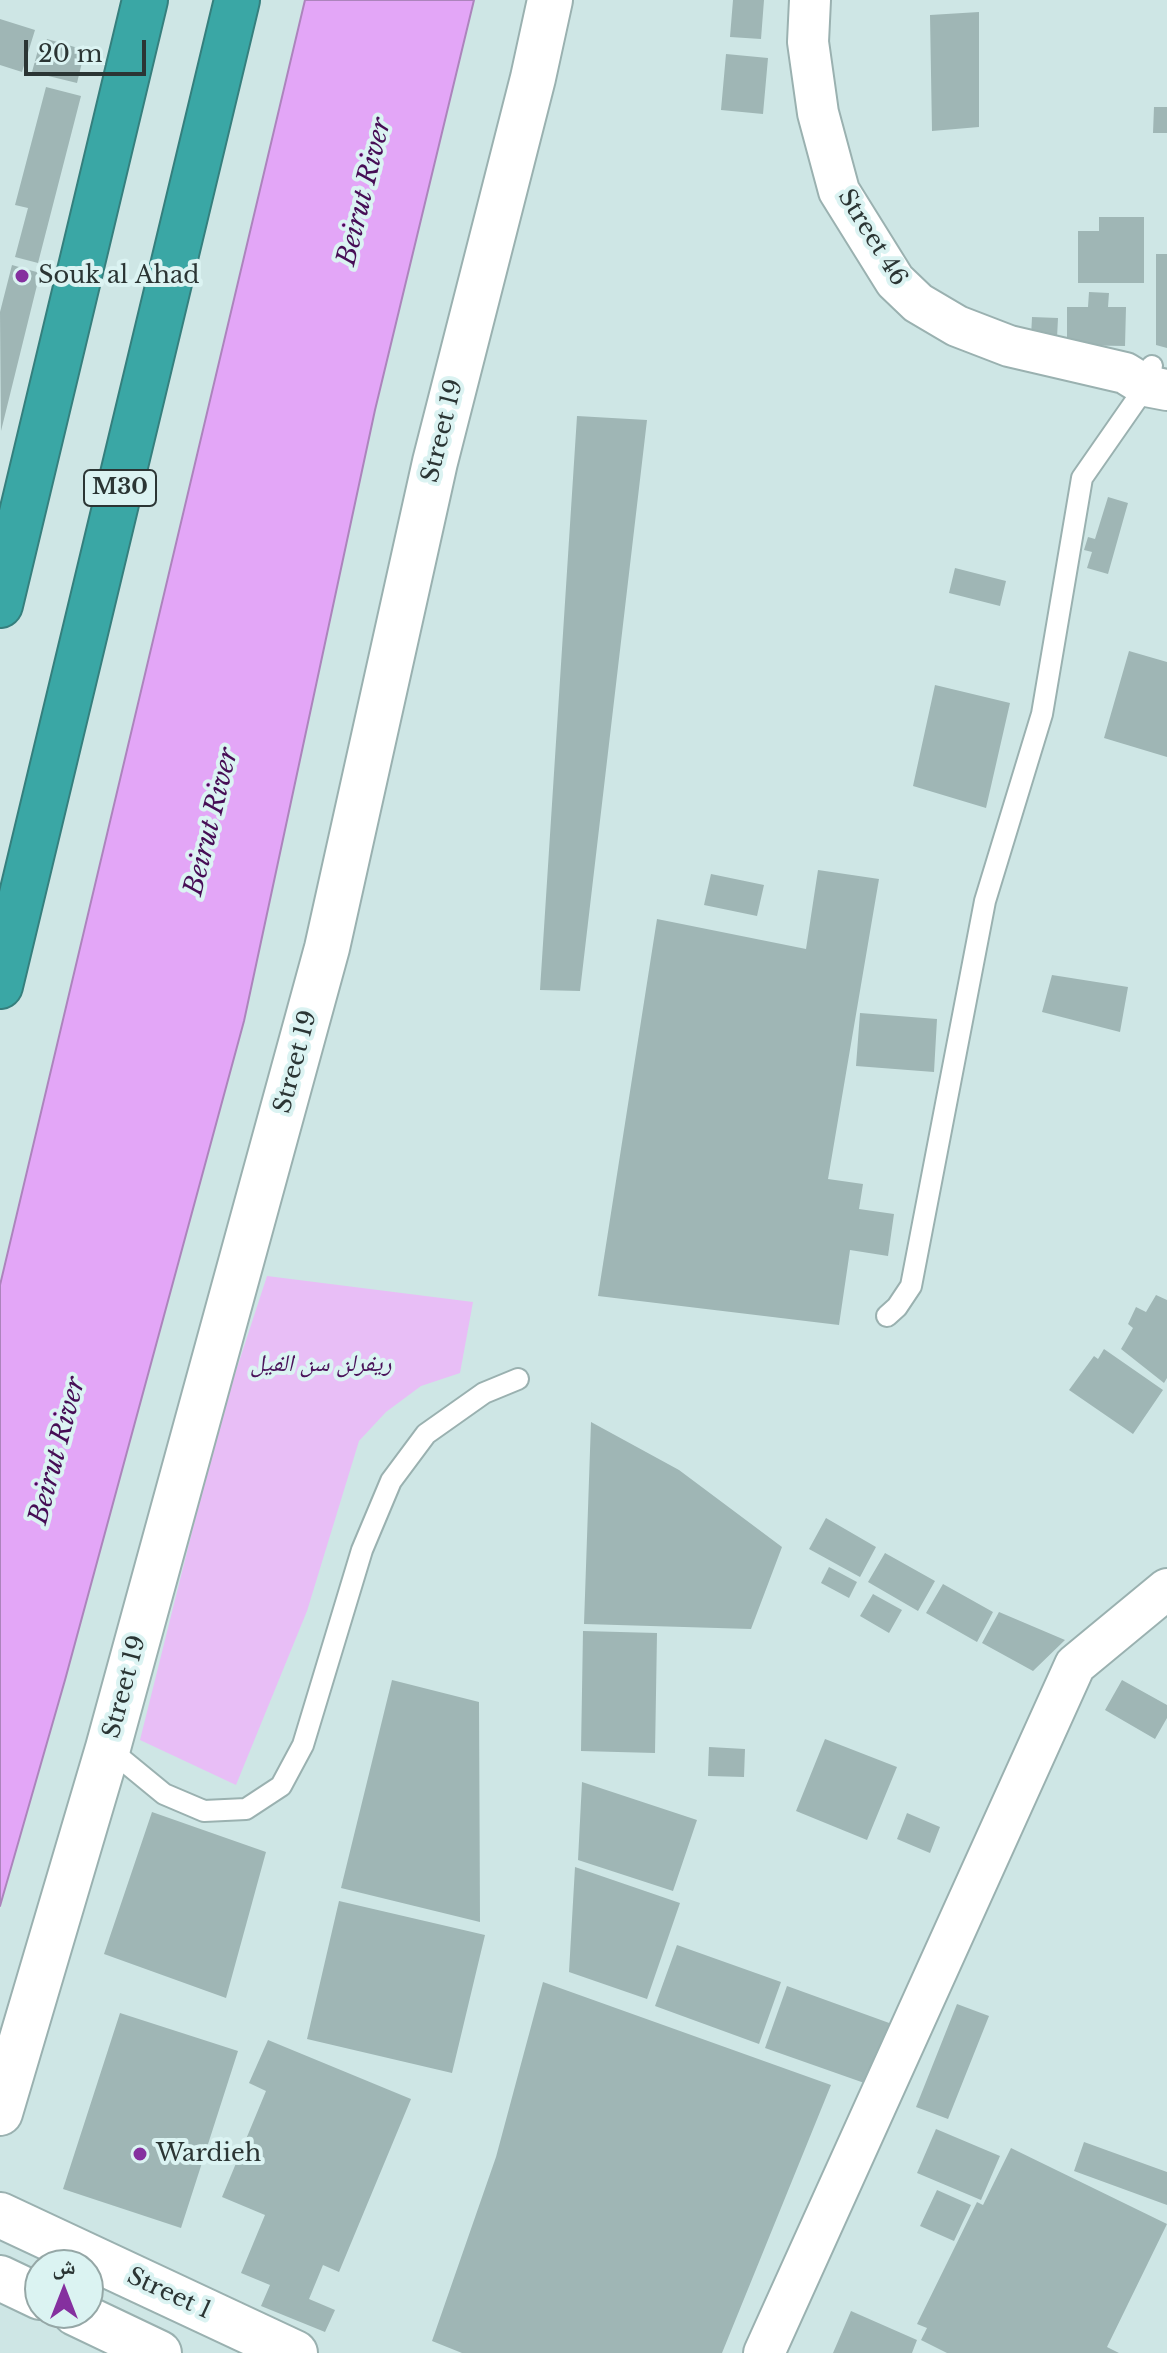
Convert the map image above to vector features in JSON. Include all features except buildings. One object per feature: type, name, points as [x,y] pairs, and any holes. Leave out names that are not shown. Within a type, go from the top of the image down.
[{"type":"highway","points":[[0,605],[145,0]]},
{"type":"highway","name":"M30","points":[[2,981],[237,0]]},
{"type":"street","name":"Street 19","points":[[0,2113],[108,1748],[327,948],[435,462],[550,0]]},
{"type":"street","name":"Street 46","points":[[810,0],[808,42],[818,113],[839,191],[895,281],[918,303],[957,326],[1009,346],[1151,376]]},
{"type":"street","points":[[764,2353],[1075,1665],[1167,1589]]},
{"type":"street","name":"Street 1","points":[[0,2215],[295,2353]]},
{"type":"street","points":[[0,2278],[24,2289]]},
{"type":"street","points":[[104,2327],[159,2353]]},
{"type":"lane","points":[[887,1316],[911,1286],[985,901],[1042,714],[1082,478],[1151,376]]},
{"type":"lane","points":[[108,1748],[164,1794],[204,1811],[246,1809],[281,1786],[303,1745],[362,1550],[391,1481],[426,1434],[484,1393],[518,1379]]},
{"type":"green space","name":"ريفرلن سن الفيل","points":[[267,1276],[473,1302],[460,1373],[421,1386],[386,1412],[359,1441],[307,1611],[236,1785],[140,1740],[220,1420]]},
{"type":"water","name":"Beirut River","points":[[305,0],[474,0],[375,410],[244,1021],[65,1680],[0,1906],[0,1285]]},
{"type":"place","name":"Souk al Ahad","points":[[22,276]]},
{"type":"place","name":"Wardieh","points":[[140,2154]]}]
